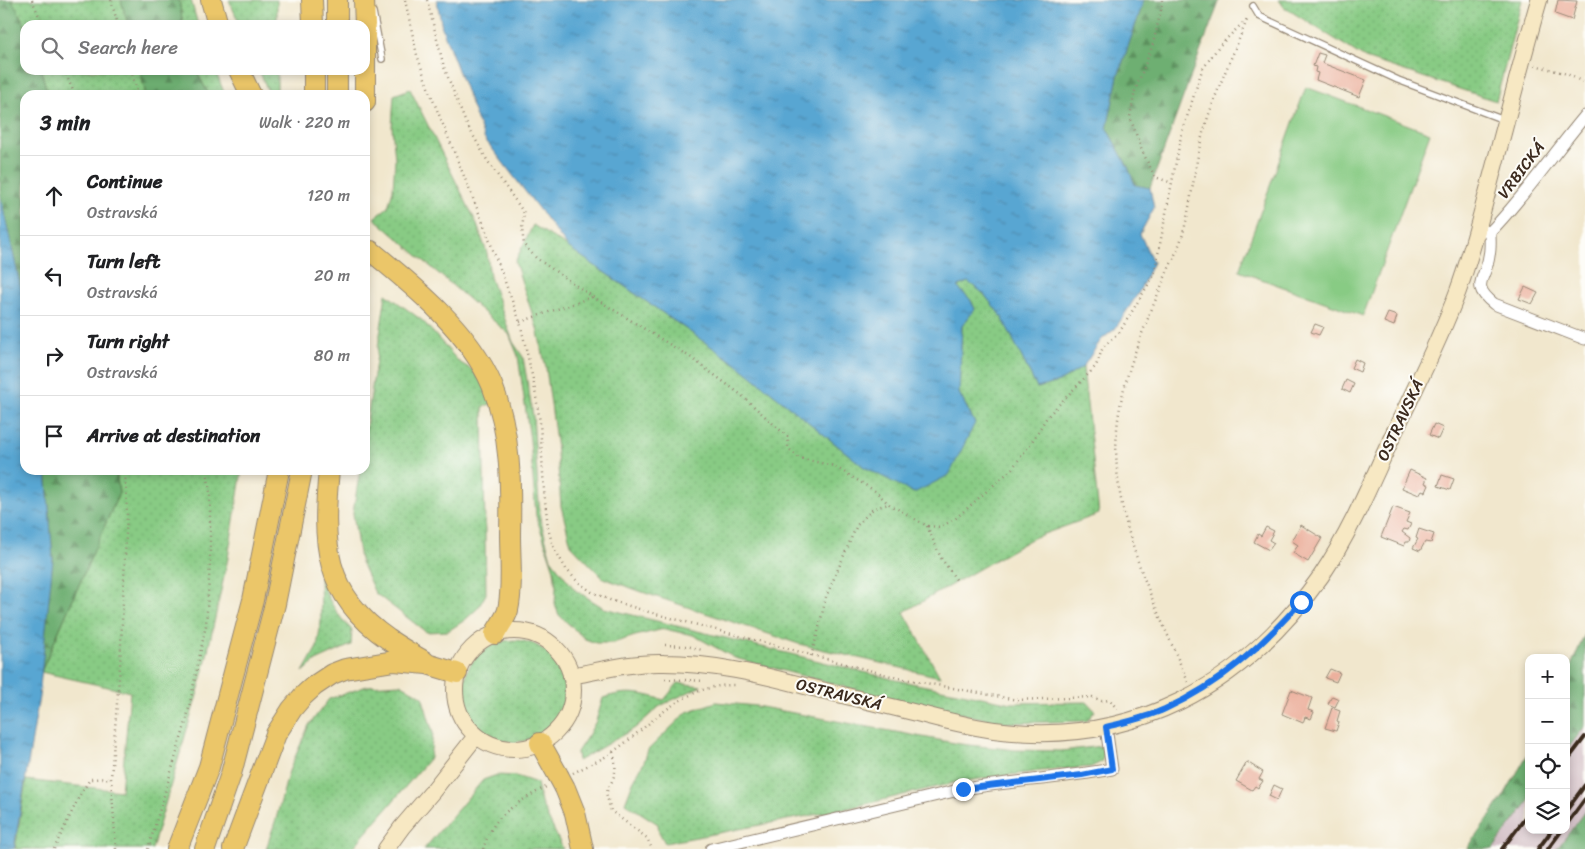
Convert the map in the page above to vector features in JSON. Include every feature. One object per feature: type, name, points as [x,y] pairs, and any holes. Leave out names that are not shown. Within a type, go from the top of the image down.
[{"type":"highway","points":[[211,0],[217,20]]},
{"type":"highway","points":[[312,0],[313,20]]},
{"type":"highway","points":[[336,0],[337,20]]},
{"type":"highway","points":[[241,75],[249,90]]},
{"type":"highway","points":[[314,75],[314,90]]},
{"type":"highway","points":[[337,90],[338,75]]},
{"type":"highway","points":[[365,75],[365,90]]},
{"type":"highway","points":[[371,251],[415,287],[455,329],[486,373],[499,404],[507,445],[511,495],[508,612],[495,634]]},
{"type":"highway","points":[[177,849],[209,767],[253,600],[278,475]]},
{"type":"highway","points":[[204,849],[231,774],[273,613],[301,475]]},
{"type":"highway","points":[[328,475],[325,506],[326,538],[330,563],[338,583],[350,604],[370,626],[388,640],[427,664]]},
{"type":"highway","points":[[233,849],[276,734],[286,717],[303,696],[326,678],[345,669],[394,661],[427,664],[457,673]]},
{"type":"highway","points":[[540,743],[570,800],[583,849]]},
{"type":"main road","name":"OSTRAVSKÁ","points":[[572,676],[630,664],[663,662],[697,665],[766,676],[962,725],[996,730],[1049,733],[1106,727],[1145,717],[1166,709],[1230,671],[1279,626],[1301,602],[1322,574],[1358,510],[1427,362],[1484,231],[1506,120],[1539,0]]},
{"type":"main road","points":[[517,631],[538,636],[552,645],[563,656],[572,676],[573,694],[565,719],[554,732],[540,743],[530,747],[507,749],[491,744],[476,736],[465,723],[457,708],[454,690],[457,673],[464,658],[474,646],[488,636],[495,634],[517,631]]},
{"type":"main road","points":[[386,849],[476,736]]},
{"type":"street","name":"VRBICKÁ","points":[[1484,231],[1507,215],[1585,116]]},
{"type":"street","points":[[1484,231],[1490,257],[1480,286],[1484,296],[1494,304],[1585,339]]},
{"type":"street","points":[[711,849],[963,789],[1082,775],[1112,769],[1106,727]]},
{"type":"lane","points":[[1253,6],[1259,16],[1380,72],[1506,120]]},
{"type":"lane","points":[[370,21],[382,59]]},
{"type":"path","points":[[32,0],[41,20]]},
{"type":"path","points":[[111,0],[117,20]]},
{"type":"path","points":[[405,0],[417,54],[429,90],[483,223],[520,322],[534,384],[540,422],[548,528],[553,546],[578,582],[592,592],[610,600],[652,613],[899,678],[1018,700],[1092,697],[1102,701]]},
{"type":"path","points":[[427,0],[444,67],[465,121],[487,160],[524,213],[522,229],[524,245],[536,258],[593,297],[690,357],[740,394],[788,437],[788,448],[799,458],[834,466],[875,490],[889,504],[927,526],[941,527],[956,518],[1011,470],[1047,417],[1096,366],[1102,347],[1119,333],[1154,275],[1181,136],[1202,70],[1219,46],[1248,18]]},
{"type":"path","points":[[1162,0],[1162,10],[1153,44],[1135,91],[1130,117],[1154,178],[1172,183]]},
{"type":"path","points":[[1188,683],[1137,561],[1126,527],[1119,491],[1116,435],[1124,385],[1145,326],[1181,239],[1190,208],[1194,169],[1204,132],[1253,6]]},
{"type":"path","points":[[1522,61],[1567,74],[1585,83]]},
{"type":"path","points":[[66,75],[73,90]]},
{"type":"path","points":[[132,75],[137,90]]},
{"type":"path","points":[[520,322],[593,297]]},
{"type":"path","points":[[116,849],[111,778],[120,666],[127,512],[125,475]]},
{"type":"path","points":[[148,849],[186,722],[206,626],[210,564],[210,492],[208,475]]},
{"type":"path","points":[[810,656],[826,597],[857,525],[874,508],[889,504]]},
{"type":"path","points":[[927,526],[941,558],[956,581]]},
{"type":"path","points":[[658,678],[698,682],[707,681]]},
{"type":"path","points":[[579,770],[613,752],[666,709],[694,694],[723,685],[739,685]]},
{"type":"path","points":[[613,752],[617,765],[614,777],[606,793],[611,811],[647,838],[652,849]]},
{"type":"path","points":[[54,849],[90,779],[111,778]]},
{"type":"path","points":[[483,849],[498,820],[527,797],[540,790]]},
{"type":"shaded area","points":[[1585,726],[1585,811],[1570,831],[1570,789],[1570,746]]},
{"type":"shaded area","points":[[1525,806],[1525,834],[1568,834],[1557,849],[1493,849]]},
{"type":"green space","points":[[0,0],[12,0],[22,20],[20,20],[20,75],[42,75],[47,90],[20,90],[20,284],[0,194]]},
{"type":"green space","points":[[12,0],[121,0],[127,20],[22,20]]},
{"type":"green space","points":[[121,0],[179,0],[182,20],[127,20]]},
{"type":"green space","points":[[179,0],[191,0],[197,20],[182,20]]},
{"type":"green space","points":[[229,0],[277,0],[277,20],[238,20]]},
{"type":"green space","points":[[1144,0],[1220,0],[1150,188],[1135,186],[1128,167],[1107,129],[1118,76]]},
{"type":"green space","points":[[1279,0],[1522,0],[1496,101],[1365,58],[1284,7]]},
{"type":"green space","points":[[42,75],[141,75],[145,90],[47,90]]},
{"type":"green space","points":[[141,75],[199,75],[206,90],[145,90]]},
{"type":"green space","points":[[199,75],[217,75],[223,90],[206,90]]},
{"type":"green space","points":[[261,75],[277,75],[277,90],[267,89]]},
{"type":"green space","points":[[1306,87],[1430,133],[1363,316],[1239,271]]},
{"type":"green space","points":[[410,89],[476,222],[487,253],[490,277],[513,342],[523,357],[533,416],[540,518],[551,559],[575,590],[604,608],[896,680],[1012,703],[1087,702],[1095,711],[1087,721],[1004,723],[879,696],[735,658],[693,635],[664,629],[613,643],[596,643],[585,639],[559,615],[555,604],[554,570],[536,516],[530,440],[518,356],[509,334],[374,218],[388,207],[393,190],[395,159],[392,127],[394,95]]},
{"type":"green space","points":[[533,225],[568,247],[739,366],[864,467],[975,423],[959,393],[962,326],[975,309],[970,299],[957,287],[968,281],[983,293],[1002,317],[1037,388],[1059,382],[1083,367],[1099,514],[1033,538],[904,612],[940,677],[799,644],[603,578],[571,545],[561,506],[556,441],[546,368],[537,328],[515,262]]},
{"type":"green space","points":[[386,294],[423,321],[459,362],[481,375],[493,403],[483,407],[486,594],[478,608],[465,620],[448,631],[426,632],[375,593],[360,560],[353,513],[359,475],[370,475],[370,401]]},
{"type":"green space","points":[[46,475],[117,475],[119,493],[41,672],[53,559]]},
{"type":"green space","points":[[117,475],[241,475],[228,558],[202,678],[152,849],[15,849],[26,780],[121,791],[130,692],[41,672],[119,493]]},
{"type":"green space","points":[[320,577],[333,605],[352,630],[351,645],[316,661],[303,672],[317,647],[321,622]]},
{"type":"green space","points":[[1585,634],[1585,726],[1570,746],[1570,699],[1570,668]]},
{"type":"green space","points":[[514,640],[534,643],[543,648],[557,662],[562,671],[565,691],[562,711],[557,720],[543,734],[534,739],[514,742],[494,739],[485,734],[471,720],[466,711],[463,691],[466,671],[471,662],[485,648],[494,643]]},
{"type":"green space","points":[[678,683],[701,686],[660,706],[635,728],[578,761],[577,752],[596,721],[603,698],[634,693],[664,700]]},
{"type":"green space","points":[[400,684],[422,696],[433,733],[430,758],[352,849],[266,849],[289,771],[309,725],[329,699],[367,686]]},
{"type":"green space","points":[[716,702],[756,706],[960,744],[1016,750],[1061,751],[1102,746],[1104,755],[1101,762],[1091,767],[1041,771],[957,782],[845,809],[665,843],[659,832],[658,824],[625,803],[648,750],[687,712]]},
{"type":"green space","points":[[1525,759],[1525,806],[1493,849],[1467,849],[1503,797]]},
{"type":"green space","points":[[497,775],[516,776],[537,783],[541,803],[563,849],[424,849],[483,780]]},
{"type":"green space","points":[[1585,811],[1585,849],[1557,849],[1570,834]]},
{"type":"water","points":[[437,0],[1144,0],[1118,76],[1107,129],[1128,167],[1135,185],[1150,188],[1154,208],[1140,234],[1153,262],[1139,292],[1115,329],[1101,340],[1083,367],[1059,382],[1037,388],[1002,317],[983,293],[968,282],[957,287],[970,299],[975,309],[962,326],[959,393],[975,423],[949,475],[914,493],[864,467],[739,366],[568,247],[484,138],[442,28]]},
{"type":"water","points":[[0,194],[20,284],[20,475],[46,475],[53,559],[39,697],[14,849],[0,849]]},
{"type":"building","points":[[1558,0],[1577,1],[1572,20],[1555,14]]},
{"type":"building","points":[[1318,53],[1325,55],[1322,63],[1366,80],[1359,97],[1316,80],[1318,73],[1315,72],[1316,67],[1313,66]]},
{"type":"building","points":[[1525,287],[1538,293],[1532,304],[1519,299]]},
{"type":"building","points":[[1388,313],[1397,316],[1394,326],[1384,322]]},
{"type":"building","points":[[1315,324],[1323,327],[1319,335],[1311,332]]},
{"type":"building","points":[[1355,359],[1363,363],[1360,372],[1351,368]]},
{"type":"building","points":[[1346,380],[1354,384],[1350,393],[1342,389]]},
{"type":"building","points":[[1434,424],[1443,428],[1438,439],[1429,435]]},
{"type":"building","points":[[1410,470],[1427,478],[1425,483],[1429,485],[1426,492],[1422,490],[1419,495],[1402,488]]},
{"type":"building","points":[[1442,475],[1454,479],[1450,490],[1438,486]]},
{"type":"building","points":[[1393,507],[1410,513],[1406,522],[1411,524],[1408,530],[1404,529],[1402,532],[1410,538],[1409,542],[1406,542],[1404,546],[1381,537]]},
{"type":"building","points":[[1301,525],[1322,538],[1308,562],[1293,553],[1298,545],[1292,541]]},
{"type":"building","points":[[1266,527],[1274,531],[1269,540],[1274,543],[1269,550],[1254,542],[1258,534],[1261,536]]},
{"type":"building","points":[[1419,529],[1434,534],[1431,543],[1425,542],[1420,551],[1413,548],[1418,539],[1416,538]]},
{"type":"building","points":[[1330,669],[1340,673],[1336,682],[1325,678]]},
{"type":"building","points":[[1291,690],[1312,698],[1308,710],[1314,712],[1311,719],[1305,717],[1303,723],[1282,714]]},
{"type":"building","points":[[1332,696],[1339,699],[1335,707],[1328,704]]},
{"type":"building","points":[[1332,708],[1340,711],[1336,731],[1325,728]]},
{"type":"building","points":[[1247,762],[1263,772],[1259,779],[1263,781],[1258,788],[1255,786],[1252,790],[1236,781]]},
{"type":"building","points":[[1274,785],[1282,789],[1277,800],[1269,796]]},
{"type":"railway","points":[[1570,757],[1585,737]]},
{"type":"railway","points":[[1570,806],[1585,785]]},
{"type":"railway","points":[[1570,820],[1585,799]]},
{"type":"railway","points":[[1502,849],[1525,818]]},
{"type":"railway","points":[[1538,849],[1549,834]]},
{"type":"railway","points":[[1548,849],[1559,834]]},
{"type":"route","points":[[963,789],[992,784],[1082,775],[1112,769],[1106,727],[1145,717],[1166,709],[1230,671],[1256,649],[1301,602]]}]
